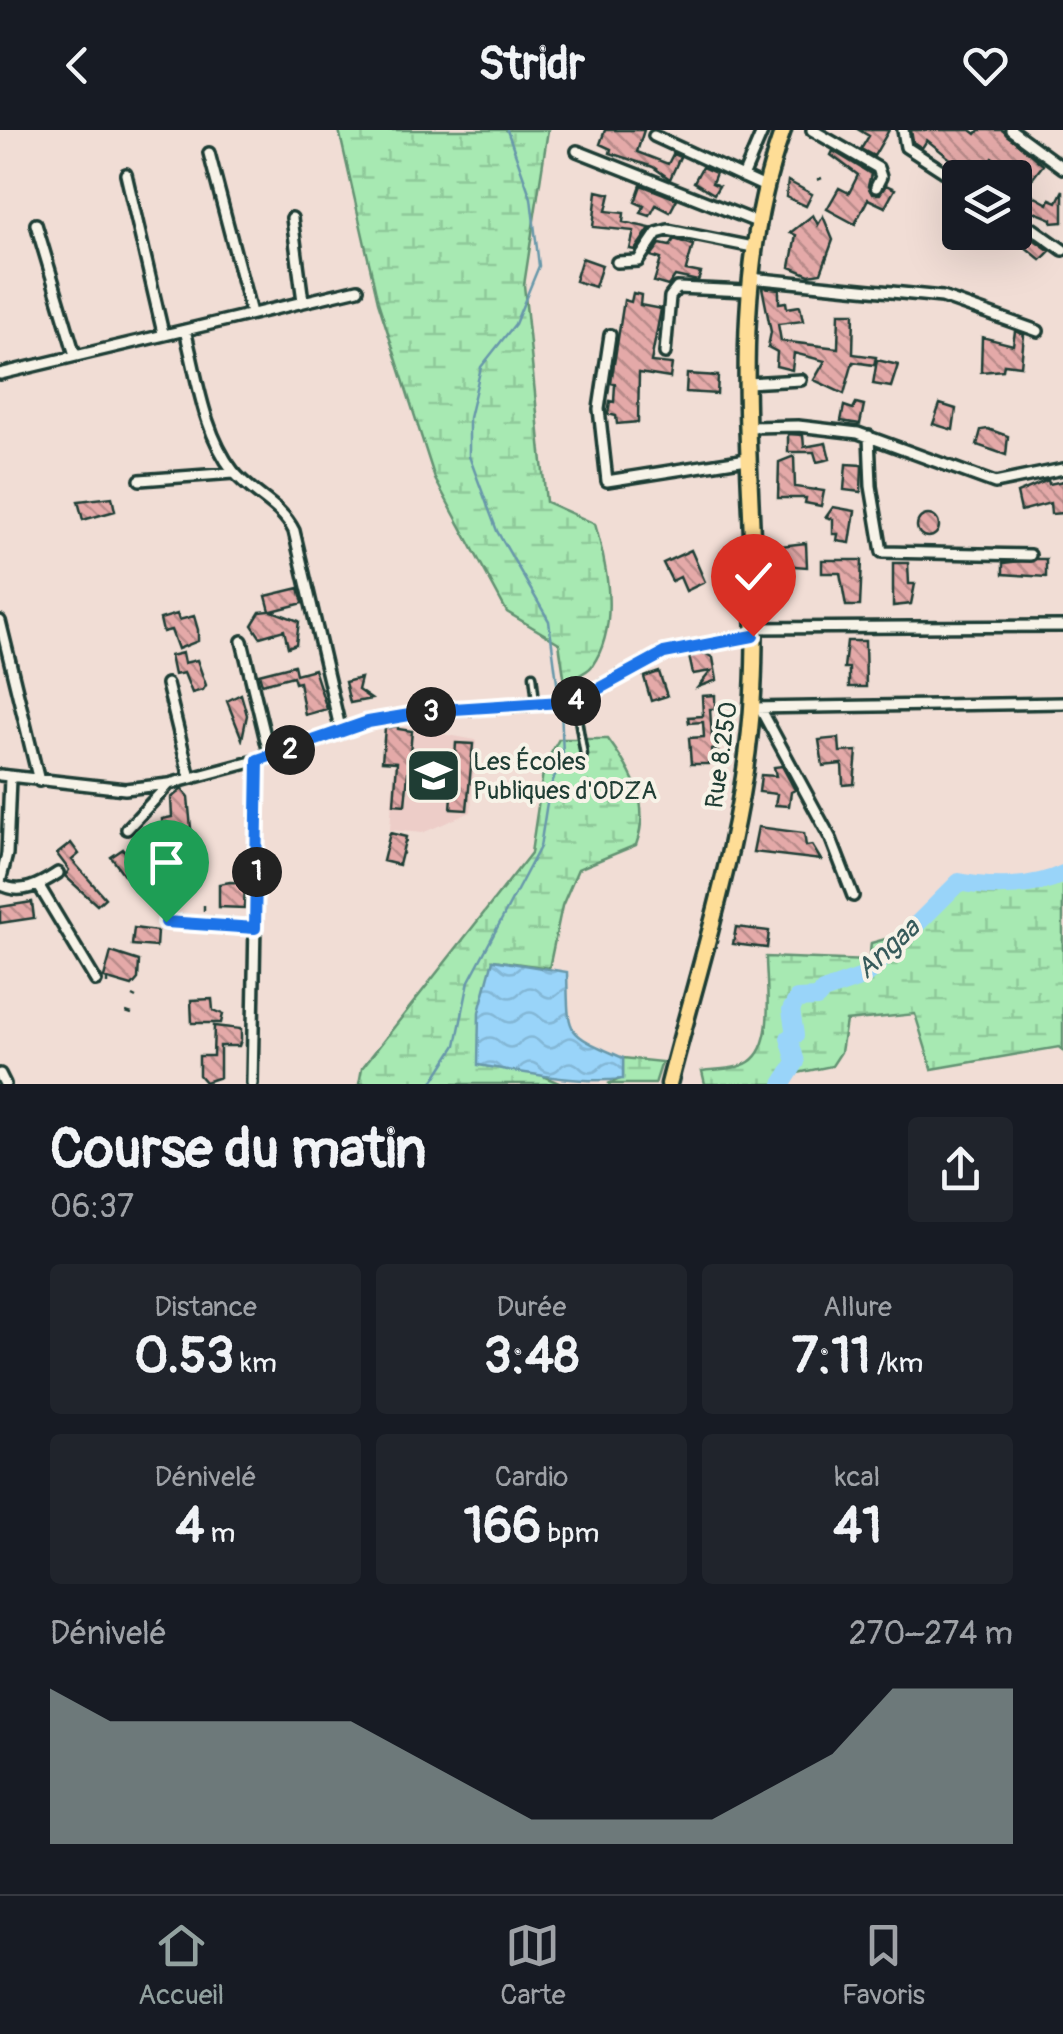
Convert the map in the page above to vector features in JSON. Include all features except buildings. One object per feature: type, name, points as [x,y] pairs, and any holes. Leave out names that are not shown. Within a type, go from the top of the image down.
[{"type":"highway","name":"Rue 8.250","points":[[669,1084],[723,884],[756,708],[746,427],[747,285],[763,186],[784,130]]},
{"type":"street","points":[[743,177],[764,130]]},
{"type":"street","points":[[812,130],[878,168],[881,177],[876,187]]},
{"type":"street","points":[[903,130],[906,147],[942,170]]},
{"type":"street","points":[[1011,130],[1063,168]]},
{"type":"street","points":[[654,136],[763,186]]},
{"type":"street","points":[[577,150],[757,222]]},
{"type":"street","points":[[209,153],[251,313]]},
{"type":"street","points":[[126,174],[163,333]]},
{"type":"street","points":[[292,218],[303,301]]},
{"type":"street","points":[[36,224],[75,354]]},
{"type":"street","points":[[1032,228],[1063,250]]},
{"type":"street","points":[[617,262],[638,261],[656,233],[668,230],[753,247]]},
{"type":"street","points":[[665,352],[670,298],[677,288],[747,285],[942,296],[1038,332]]},
{"type":"street","points":[[0,374],[358,289]]},
{"type":"street","points":[[184,330],[216,444],[234,473],[287,516],[294,531],[341,732]]},
{"type":"street","points":[[610,335],[599,408],[607,481],[747,459]]},
{"type":"street","points":[[747,383],[802,380]]},
{"type":"street","points":[[746,427],[813,427],[869,436],[996,483],[1063,469]]},
{"type":"street","points":[[869,436],[882,552],[1030,555]]},
{"type":"street","points":[[140,480],[234,473]]},
{"type":"street","points":[[0,621],[39,781]]},
{"type":"street","points":[[58,874],[38,886],[11,891],[0,883],[7,854],[5,776],[126,789],[169,784],[270,757],[368,722],[439,710],[576,701],[664,653],[753,632],[1063,626]]},
{"type":"street","points":[[242,641],[270,757]]},
{"type":"street","points":[[167,684],[190,778]]},
{"type":"street","points":[[852,896],[831,838],[756,708],[1063,704]]},
{"type":"street","points":[[252,1084],[258,760]]},
{"type":"street","points":[[127,830],[169,784]]},
{"type":"street","points":[[38,886],[103,981]]},
{"type":"street","points":[[166,922],[255,928]]},
{"type":"street","points":[[0,1074],[4,1084]]},
{"type":"lane","points":[[533,675],[537,706]]},
{"type":"lane","points":[[576,701],[584,755]]},
{"type":"shaded area","name":"Les Écoles Publiques d'ODZA","points":[[397,726],[476,740],[471,812],[422,833],[390,830]]},
{"type":"green space","points":[[339,130],[548,130],[524,285],[546,502],[595,524],[608,596],[601,650],[590,669],[565,683],[559,643],[507,612],[435,479],[378,302]]},
{"type":"green space","points":[[559,739],[608,739],[632,777],[641,816],[636,845],[578,869],[562,906],[549,968],[493,960],[545,1077],[561,1084],[359,1084],[362,1068],[531,853],[544,766]]},
{"type":"green space","points":[[1063,874],[1063,1051],[1059,1047],[932,1069],[915,1014],[846,1021],[841,1052],[832,1066],[793,1074],[782,1084],[705,1084],[702,1071],[744,1065],[757,1054],[763,1042],[768,1014],[766,957],[869,961],[871,943],[900,935],[959,882],[1012,886]]},
{"type":"green space","points":[[623,1058],[662,1062],[655,1084],[608,1084],[623,1078]]},
{"type":"water","points":[[493,960],[567,972],[573,1029],[589,1042],[623,1058],[623,1079],[569,1079],[478,1065],[479,1012]]},
{"type":"waterway","points":[[507,130],[531,198],[539,266],[515,324],[481,367],[469,418],[469,456],[497,531],[549,621],[559,698]]},
{"type":"waterway","points":[[431,1084],[456,1045],[469,981],[540,847],[549,790],[563,756],[561,706]]},
{"type":"waterway","name":"Angaa","points":[[782,1084],[796,1062],[789,1038],[795,1035],[791,1010],[797,999],[817,998],[823,991],[865,976],[959,882],[1012,886],[1063,874]]},
{"type":"place","name":"Les Écoles Publiques d'ODZA","points":[[434,776]]},
{"type":"route","points":[[166,922],[255,928],[258,760],[368,722],[439,710],[576,701],[664,653],[753,636]]}]
